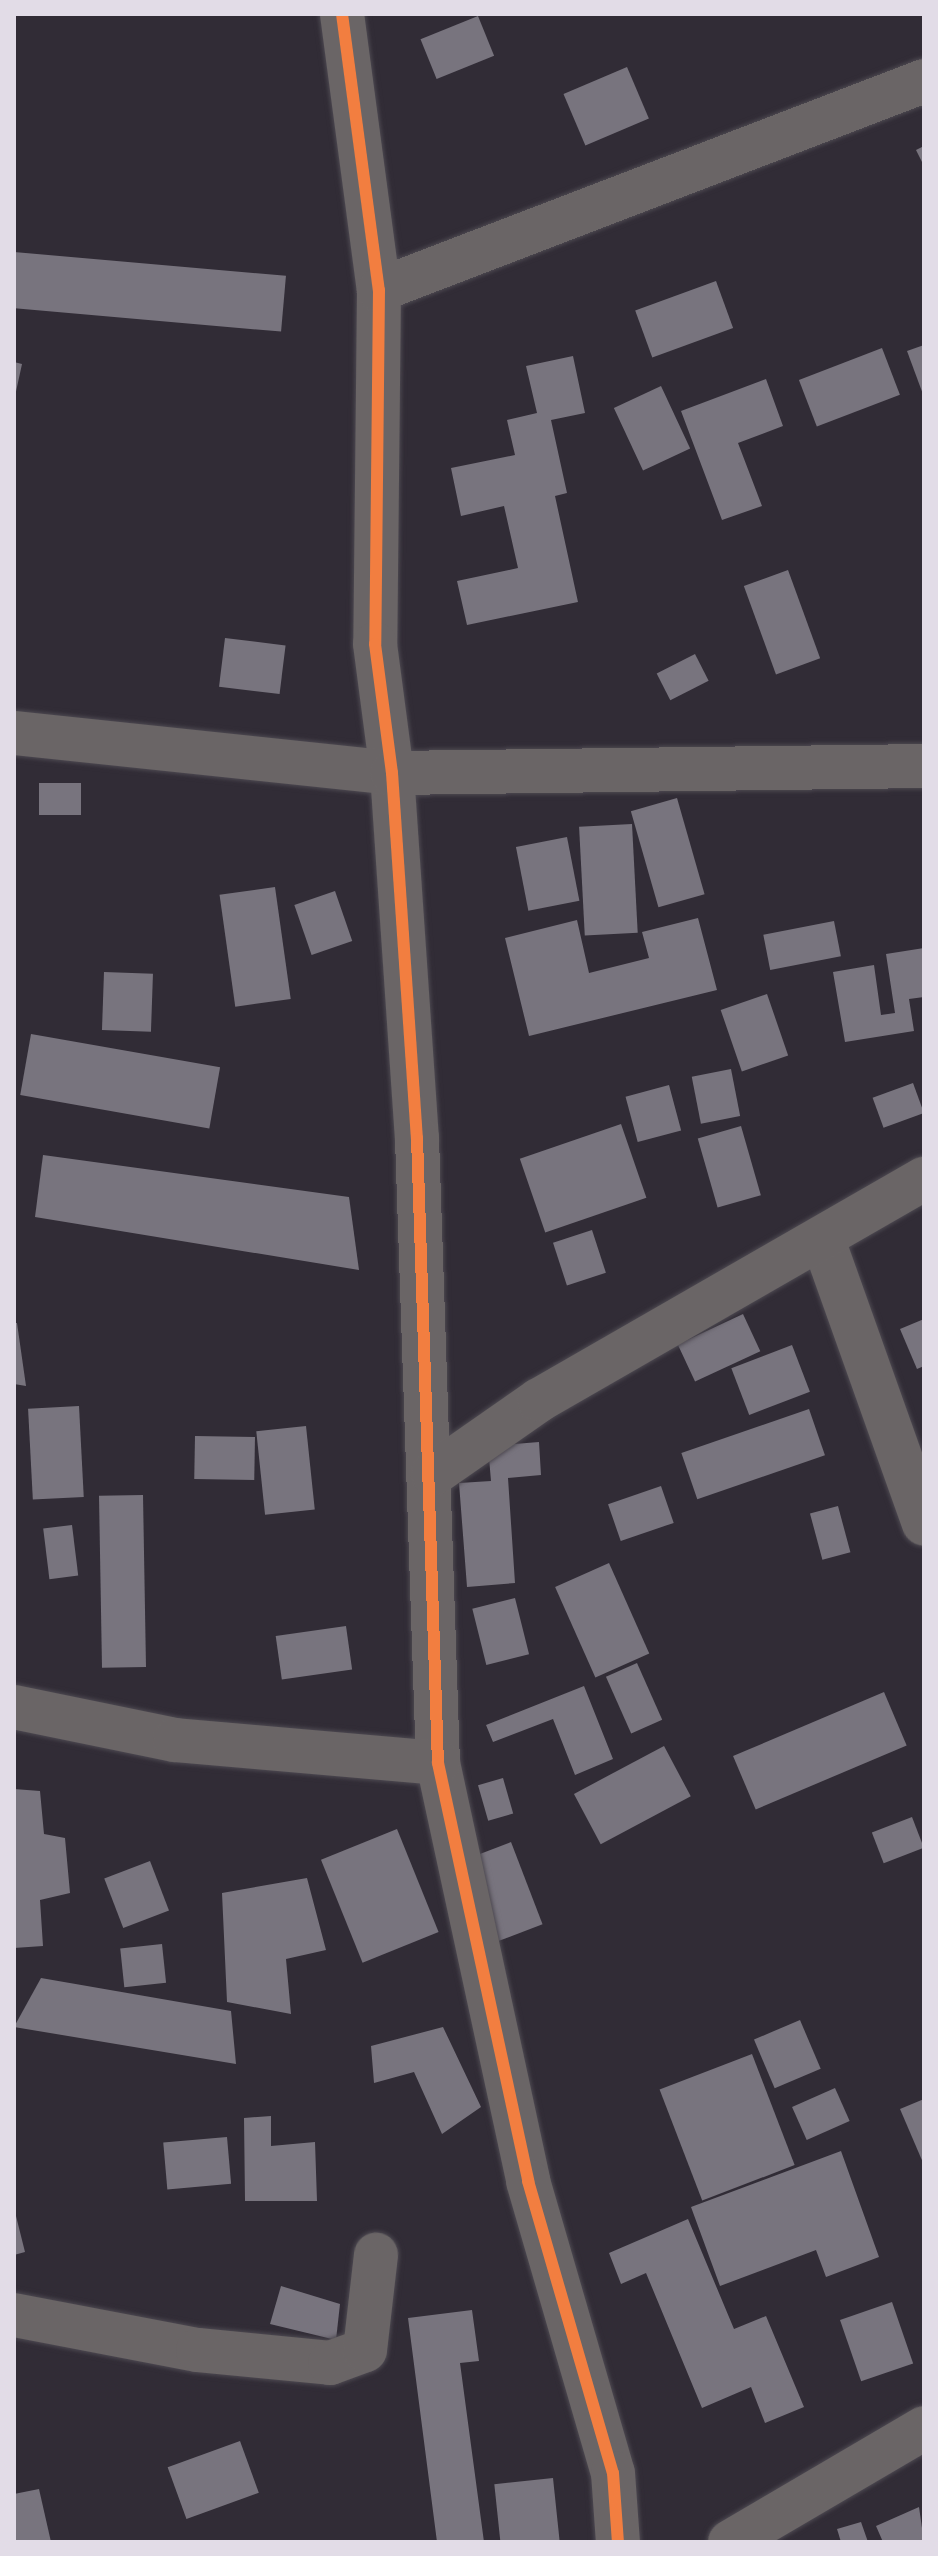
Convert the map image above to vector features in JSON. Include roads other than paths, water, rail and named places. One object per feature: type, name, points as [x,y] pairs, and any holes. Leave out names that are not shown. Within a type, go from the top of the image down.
[{"type":"street","points":[[342,14],[379,290],[375,644],[392,773],[433,1474],[438,1763],[528,2181],[613,2473],[618,2542]]},
{"type":"street","points":[[379,290],[924,81]]},
{"type":"street","points":[[14,733],[392,773],[924,766]]},
{"type":"street","points":[[433,1474],[539,1400],[823,1240],[924,1179]]},
{"type":"street","points":[[823,1240],[924,1524]]},
{"type":"street","points":[[14,1707],[175,1740],[438,1763]]},
{"type":"street","points":[[14,2315],[198,2350],[330,2363],[365,2350],[376,2255]]},
{"type":"street","points":[[730,2542],[924,2428]]}]
